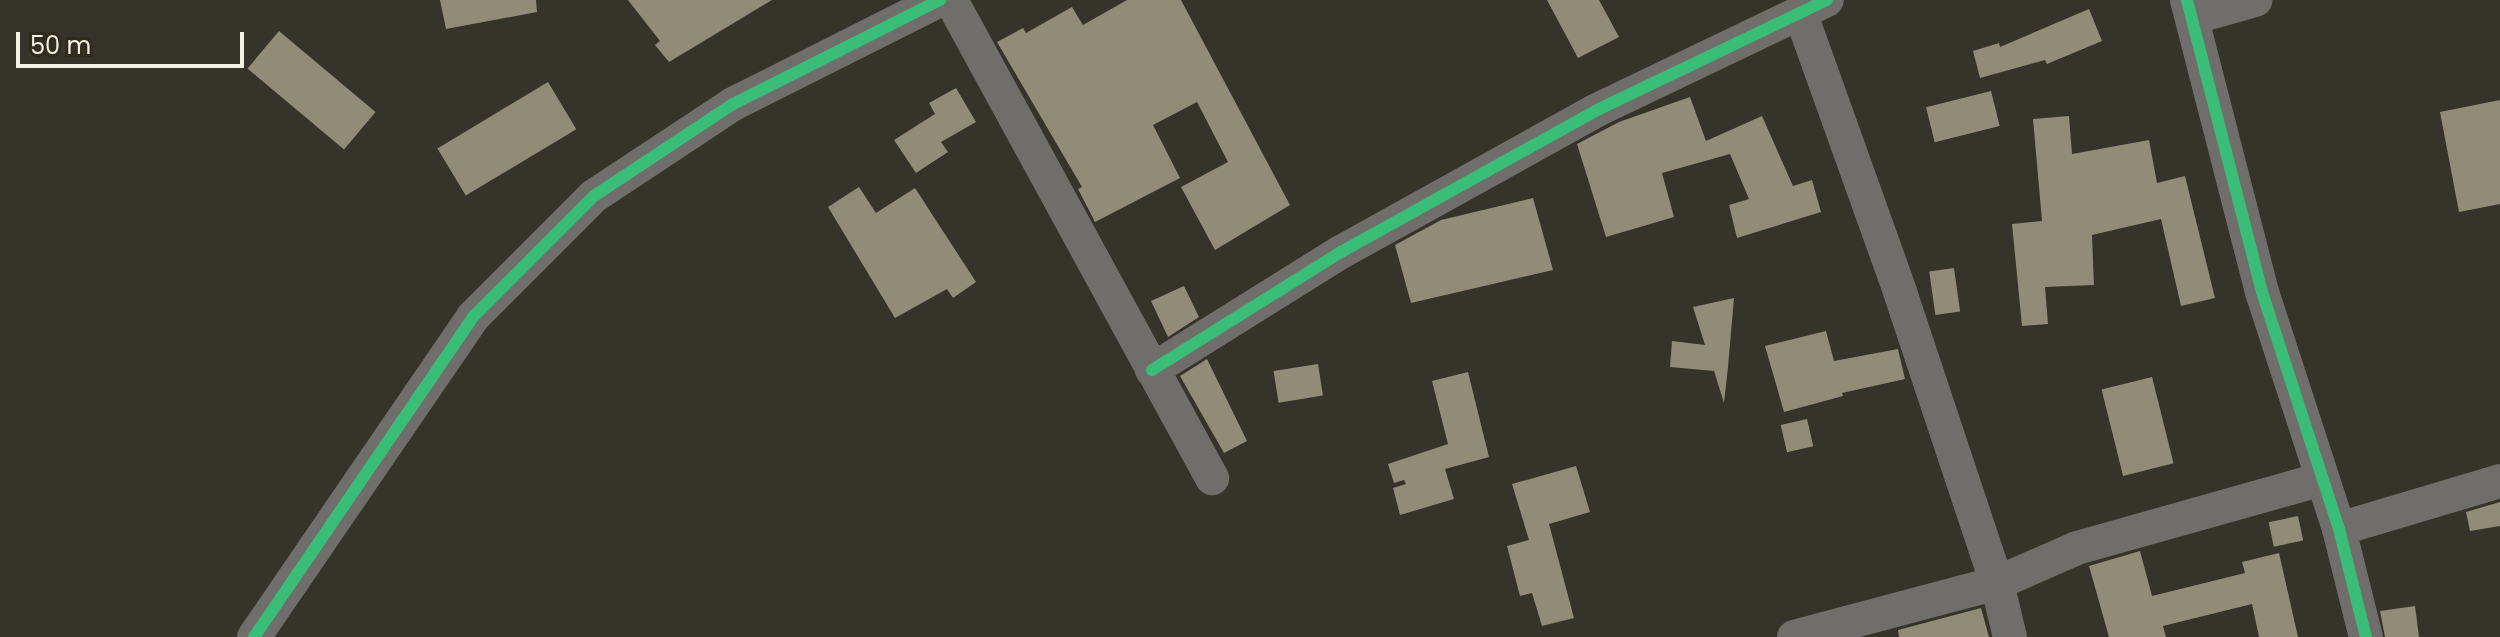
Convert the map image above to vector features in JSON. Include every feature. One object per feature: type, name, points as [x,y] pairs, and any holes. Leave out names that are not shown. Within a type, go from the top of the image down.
[{"type":"street","points":[[254,637],[473,317],[594,196],[733,104],[940,0]]},
{"type":"street","points":[[951,0],[1212,478]]},
{"type":"street","points":[[2255,0],[2190,9],[2262,292],[2339,529],[2366,637]]},
{"type":"street","points":[[1152,370],[1341,252],[1581,118],[1813,6],[1900,292],[1997,583],[2010,637]]},
{"type":"street","points":[[1794,637],[1997,583],[2077,548],[2323,479]]},
{"type":"street","points":[[2339,529],[2500,481]]},
{"type":"building","points":[[440,0],[536,0],[537,12],[446,29]]},
{"type":"building","points":[[628,0],[772,0],[669,62],[655,45],[660,41]]},
{"type":"building","points":[[1127,0],[1181,0],[1290,205],[1215,250],[1181,187],[1228,162],[1197,102],[1153,125],[1180,178],[1095,222],[1078,189],[1082,187],[997,42],[1023,28],[1026,33],[1072,7],[1083,25]]},
{"type":"building","points":[[1547,0],[1599,0],[1619,37],[1578,58]]},
{"type":"building","points":[[2089,9],[2102,41],[2047,64],[2045,60],[1980,78],[1973,51],[1999,43],[2000,47]]},
{"type":"building","points":[[279,31],[376,112],[344,150],[248,69]]},
{"type":"building","points":[[548,82],[576,129],[466,196],[437,148]]},
{"type":"building","points":[[956,88],[976,122],[941,142],[948,152],[916,173],[894,140],[935,114],[929,103]]},
{"type":"building","points":[[1991,91],[2000,126],[1935,142],[1926,107]]},
{"type":"building","points":[[1690,97],[1706,141],[1762,116],[1793,186],[1812,180],[1821,212],[1737,238],[1729,205],[1749,199],[1730,154],[1662,173],[1674,217],[1606,237],[1577,144],[1619,122]]},
{"type":"building","points":[[2500,100],[2500,204],[2459,212],[2440,112]]},
{"type":"building","points":[[2069,116],[2072,154],[2149,140],[2157,183],[2185,176],[2215,298],[2181,306],[2161,219],[2092,235],[2094,285],[2045,287],[2048,324],[2022,326],[2012,224],[2042,221],[2033,119]]},
{"type":"building","points":[[859,187],[876,213],[915,188],[976,282],[953,298],[947,289],[895,318],[828,207]]},
{"type":"building","points":[[1533,198],[1553,270],[1411,303],[1395,245],[1441,220]]},
{"type":"building","points":[[1954,268],[1960,312],[1935,315],[1929,271]]},
{"type":"building","points":[[1184,286],[1199,317],[1168,337],[1151,301]]},
{"type":"building","points":[[1734,298],[1724,403],[1714,371],[1670,367],[1672,341],[1705,345],[1693,307]]},
{"type":"building","points":[[1826,331],[1834,361],[1898,349],[1905,379],[1842,393],[1843,396],[1784,412],[1765,346]]},
{"type":"building","points":[[1207,359],[1247,441],[1224,453],[1180,376]]},
{"type":"building","points":[[1318,364],[1323,396],[1279,403],[1274,371]]},
{"type":"building","points":[[1468,372],[1489,457],[1445,469],[1454,499],[1400,515],[1393,488],[1406,484],[1404,480],[1394,483],[1388,464],[1448,444],[1432,381]]},
{"type":"building","points":[[2152,377],[2174,463],[2123,476],[2102,390]]},
{"type":"building","points":[[1807,419],[1813,446],[1787,452],[1781,425]]},
{"type":"building","points":[[1576,466],[1590,512],[1549,524],[1574,618],[1542,626],[1532,593],[1520,596],[1507,546],[1529,540],[1512,484]]},
{"type":"building","points":[[2500,502],[2500,526],[2470,531],[2466,512]]},
{"type":"building","points":[[2298,516],[2303,540],[2274,547],[2269,522]]},
{"type":"building","points":[[2140,551],[2152,596],[2245,573],[2242,562],[2279,553],[2298,637],[2259,637],[2252,604],[2163,626],[2166,637],[2109,637],[2089,566]]},
{"type":"building","points":[[2415,606],[2419,637],[2385,637],[2380,611]]},
{"type":"building","points":[[1981,608],[1989,637],[1899,637],[1898,630]]},
{"type":"cycle path","points":[[254,637],[473,317],[594,196],[733,104],[940,0]]},
{"type":"cycle path","points":[[1152,370],[1341,252],[1595,111],[1827,0]]},
{"type":"cycle path","points":[[2187,0],[2262,292],[2339,529],[2366,637]]}]
